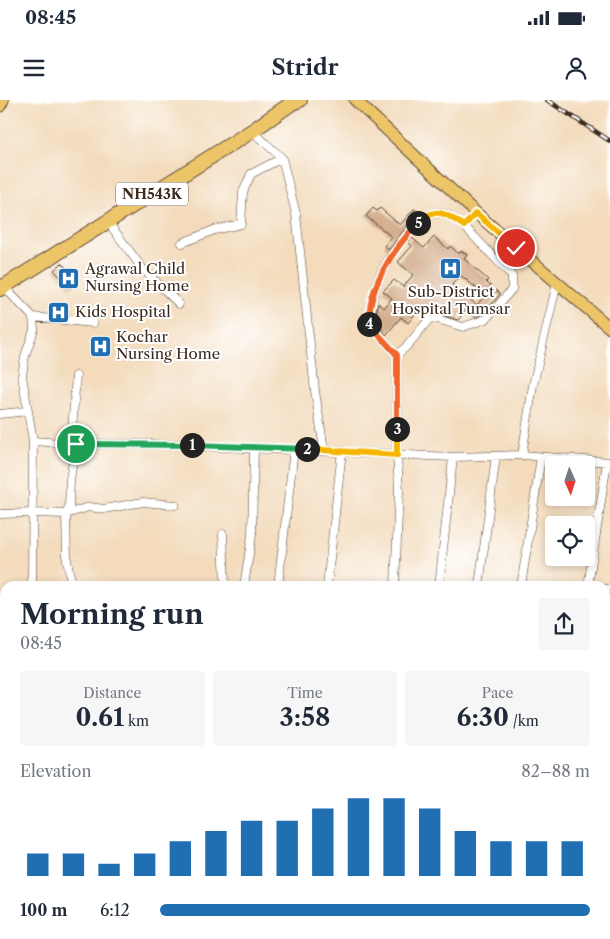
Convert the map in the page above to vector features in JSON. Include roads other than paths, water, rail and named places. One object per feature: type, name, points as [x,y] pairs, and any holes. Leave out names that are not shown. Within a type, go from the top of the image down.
[{"type":"highway","name":"NH543K","points":[[1,285],[108,222],[252,131],[292,103],[300,100]]},
{"type":"main road","points":[[0,106],[3,100]]},
{"type":"main road","points":[[355,100],[476,213],[610,328]]},
{"type":"street","points":[[252,131],[282,158],[296,214],[324,450]]},
{"type":"street","points":[[182,243],[214,230],[241,224],[243,192],[251,174],[282,158]]},
{"type":"street","points":[[395,581],[399,490],[397,355],[369,324],[372,302],[378,278],[390,258],[410,232],[423,218],[435,212],[447,214],[464,226],[512,276],[512,288],[486,319],[463,327],[431,317],[408,345],[397,355]]},
{"type":"street","points":[[464,226],[476,213]]},
{"type":"street","points":[[108,222],[142,268],[179,304]]},
{"type":"street","points":[[522,455],[533,385],[557,283]]},
{"type":"street","points":[[1,285],[33,317],[93,324]]},
{"type":"street","points":[[32,581],[33,441],[22,376],[25,356],[34,330],[33,317]]},
{"type":"street","points":[[71,581],[67,560],[66,514],[69,508],[70,479],[76,444],[72,430],[76,376]]},
{"type":"street","points":[[0,414],[28,411]]},
{"type":"street","points":[[33,441],[76,444],[153,444],[324,450],[454,457],[522,455],[609,462],[589,581]]},
{"type":"street","points":[[245,581],[252,535],[254,448]]},
{"type":"street","points":[[279,581],[294,449]]},
{"type":"street","points":[[329,581],[342,451]]},
{"type":"street","points":[[480,581],[496,456]]},
{"type":"street","points":[[522,581],[541,456]]},
{"type":"street","points":[[440,581],[454,457]]},
{"type":"street","points":[[0,514],[66,514],[88,507],[104,510],[143,502],[175,504]]},
{"type":"street","points":[[223,534],[225,581]]},
{"type":"railway","points":[[547,100],[610,141]]},
{"type":"place","name":"Sub-District Hospital Tumsar","points":[[451,269]]},
{"type":"place","name":"Agrawal Child Nursing Home","points":[[69,278]]},
{"type":"place","name":"Kids Hospital","points":[[59,312]]},
{"type":"place","name":"Kochar Nursing Home","points":[[100,346]]}]
